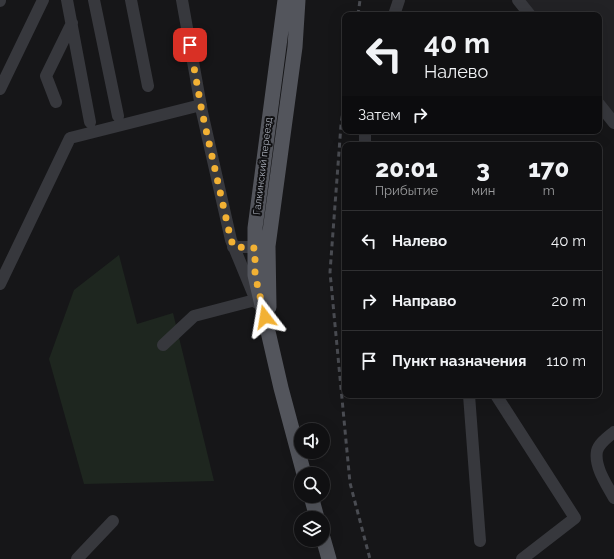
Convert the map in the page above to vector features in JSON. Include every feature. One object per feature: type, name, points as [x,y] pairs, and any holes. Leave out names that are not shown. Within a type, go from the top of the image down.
[{"type":"main road","name":"Галкинский переезд","points":[[262,247],[254,228],[285,0]]},
{"type":"main road","name":"Галкинский переезд","points":[[298,0],[295,47],[262,247],[269,332],[281,388],[302,467]]},
{"type":"main road","points":[[326,547],[329,559]]},
{"type":"street","points":[[0,89],[43,0]]},
{"type":"street","points":[[67,0],[90,122]]},
{"type":"street","points":[[94,0],[118,116]]},
{"type":"street","points":[[131,0],[148,86]]},
{"type":"street","points":[[182,0],[201,105],[234,247],[269,332]]},
{"type":"street","points":[[395,12],[400,0]]},
{"type":"street","points":[[518,0],[528,12]]},
{"type":"street","points":[[56,102],[46,76],[72,23]]},
{"type":"street","points":[[0,284],[70,138],[201,105]]},
{"type":"street","points":[[602,108],[614,123]]},
{"type":"street","points":[[234,247],[262,247]]},
{"type":"street","points":[[163,345],[194,316],[256,300]]},
{"type":"street","points":[[469,398],[480,541]]},
{"type":"street","points":[[498,398],[575,518],[522,559]]},
{"type":"street","points":[[614,432],[597,450],[598,465],[614,498]]},
{"type":"street","points":[[77,559],[113,521]]},
{"type":"shaded area","points":[[523,0],[614,0],[614,115],[602,100],[602,12],[533,12]]},
{"type":"shaded area","points":[[119,255],[137,324],[173,313],[214,481],[84,484],[49,359],[74,290]]},
{"type":"railway","points":[[358,12],[360,0]]},
{"type":"railway","points":[[342,118],[330,272],[350,483],[370,559]]},
{"type":"route","points":[[190,45],[202,112],[231,240],[234,247],[255,248],[255,275],[265,317]]}]
